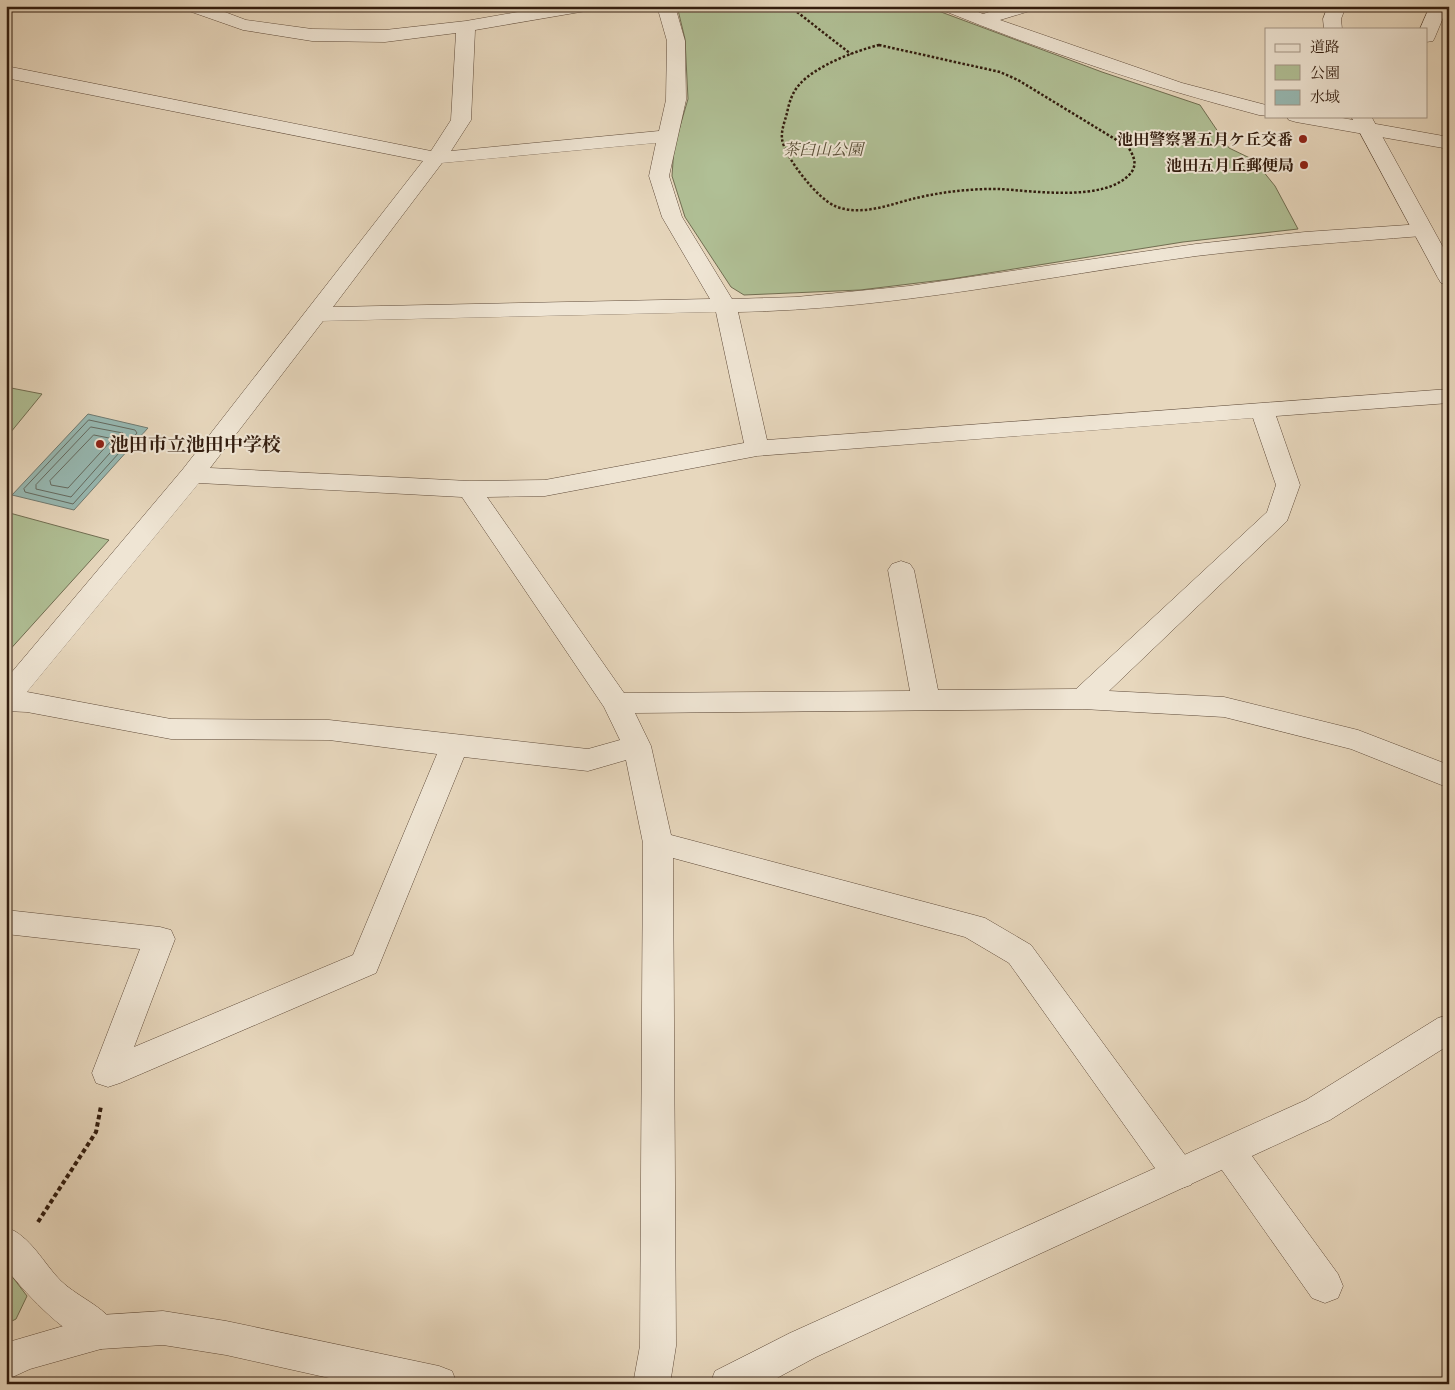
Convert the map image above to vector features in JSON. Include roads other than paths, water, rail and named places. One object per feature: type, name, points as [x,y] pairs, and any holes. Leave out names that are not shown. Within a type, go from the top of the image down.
[{"type":"street","points":[[192,6],[243,25],[312,35],[385,36],[466,26],[586,6]]},
{"type":"street","points":[[666,6],[676,41],[676,100],[660,176],[672,217],[725,305],[757,448]]},
{"type":"street","points":[[948,6],[982,20],[1176,87],[1265,111]]},
{"type":"street","points":[[982,20],[1027,6]]},
{"type":"street","points":[[1334,28],[1332,19],[1338,6]]},
{"type":"street","points":[[1428,33],[1438,6]]},
{"type":"street","points":[[6,691],[18,684],[192,474],[436,158],[461,120],[466,26]]},
{"type":"street","points":[[6,72],[436,158],[667,136]]},
{"type":"street","points":[[1315,118],[1364,123],[1449,143]]},
{"type":"street","points":[[1364,123],[1449,278]]},
{"type":"street","points":[[315,314],[796,304],[909,293],[1196,250],[1305,238],[1422,230]]},
{"type":"street","points":[[192,474],[470,489],[545,488],[757,448],[1449,396]]},
{"type":"street","points":[[1083,700],[1278,515],[1288,485],[1262,410]]},
{"type":"street","points":[[470,489],[616,703],[637,746],[658,843],[658,1346],[651,1384]]},
{"type":"street","points":[[901,570],[926,700]]},
{"type":"street","points":[[616,703],[1083,700],[1224,707],[1358,740],[1449,777]]},
{"type":"street","points":[[6,701],[27,702],[171,729],[328,730],[588,760],[637,746]]},
{"type":"street","points":[[6,922],[160,939],[108,1073],[365,964],[455,746]]},
{"type":"street","points":[[658,843],[974,927],[1020,954],[1179,1174]]},
{"type":"street","points":[[728,1384],[803,1345],[1318,1110],[1449,1028]]},
{"type":"street","points":[[1229,1152],[1325,1286]]},
{"type":"street","points":[[12,1249],[49,1293],[101,1332]]},
{"type":"street","points":[[6,1362],[25,1353],[101,1332],[163,1328],[226,1338],[439,1384]]},
{"type":"water","points":[[88,414],[148,428],[74,510],[12,495]]},
{"type":"place","name":"池田警察署五月ケ丘交番","points":[[1303,139]]},
{"type":"place","name":"池田五月丘郵便局","points":[[1304,165]]},
{"type":"place","name":"池田市立池田中学校","points":[[100,444]]},
{"type":"park label","name":"茶臼山公園","points":[[823,149]]}]
